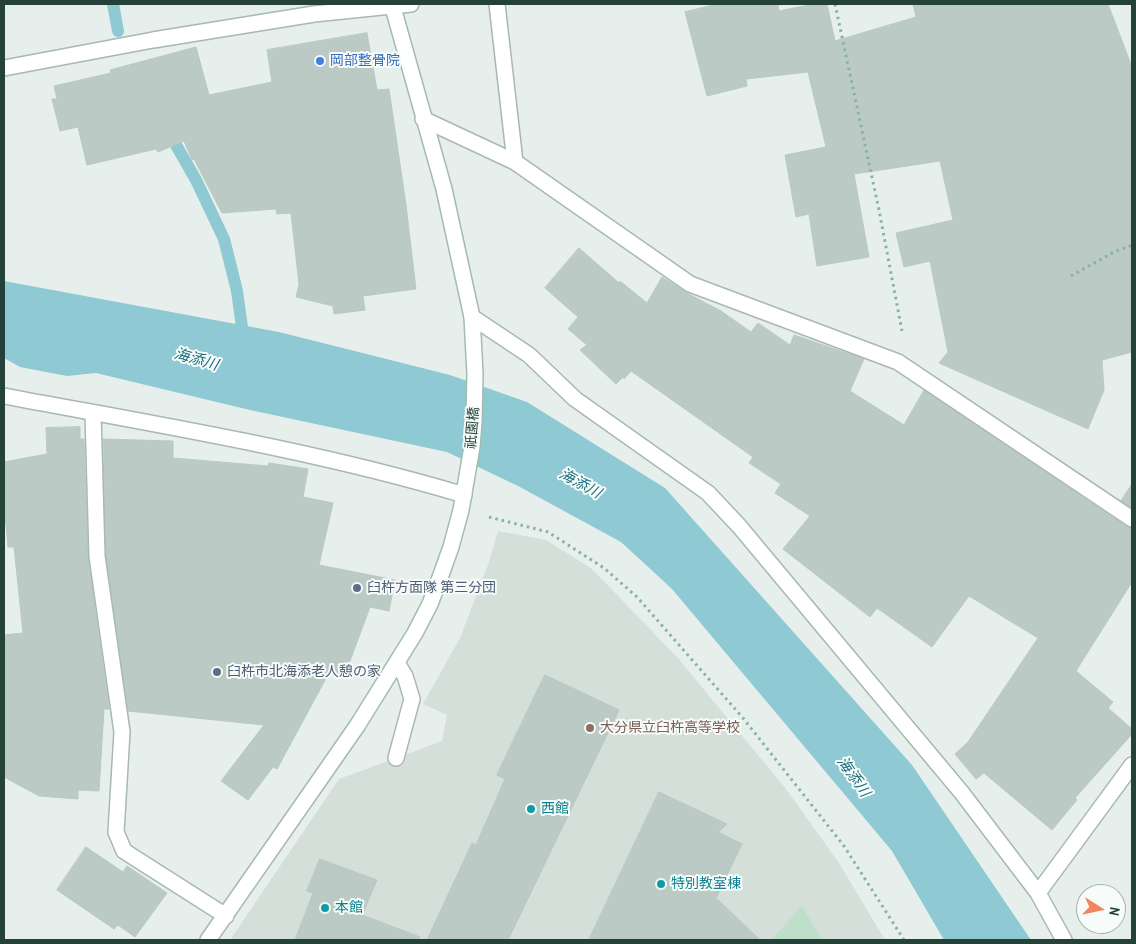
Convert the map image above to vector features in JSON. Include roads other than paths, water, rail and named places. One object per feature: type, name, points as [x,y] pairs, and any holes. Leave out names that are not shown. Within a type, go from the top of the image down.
[{"type":"street","points":[[4,68],[153,40],[314,14],[392,4],[411,4]]},
{"type":"street","name":"祇園橋","points":[[208,940],[357,726],[397,662],[430,604],[452,547],[464,496],[474,421],[475,374],[472,317],[444,189],[392,4]]},
{"type":"street","points":[[497,4],[514,162]]},
{"type":"street","points":[[423,119],[514,162],[690,284],[898,362],[1132,519]]},
{"type":"street","points":[[472,317],[529,355],[575,399],[708,493],[739,526],[955,786],[1038,893],[1064,940]]},
{"type":"street","points":[[4,396],[214,435],[405,477],[464,496]]},
{"type":"street","points":[[93,413],[97,556],[122,732],[116,832],[124,851],[226,916]]},
{"type":"street","points":[[396,758],[412,699],[405,676],[397,662]]},
{"type":"street","points":[[1038,893],[1132,765]]},
{"type":"water","name":"海添川","points":[[4,281],[279,332],[450,375],[527,402],[665,488],[912,765],[1031,940],[944,940],[892,851],[672,589],[621,542],[518,486],[447,452],[250,410],[96,373],[67,376],[20,367],[4,358]]},
{"type":"waterway","points":[[113,4],[118,31]]},
{"type":"waterway","points":[[168,131],[196,180],[224,239],[237,291],[244,342]]},
{"type":"place","name":"岡部整骨院","points":[[320,61]]},
{"type":"place","name":"臼杵方面隊 第三分団","points":[[357,588]]},
{"type":"place","name":"臼杵市北海添老人憩の家","points":[[217,672]]},
{"type":"place","name":"大分県立臼杵高等学校","points":[[590,728]]},
{"type":"place","name":"西館","points":[[531,809]]},
{"type":"place","name":"特別教室棟","points":[[661,884]]},
{"type":"place","name":"本館","points":[[325,908]]}]
